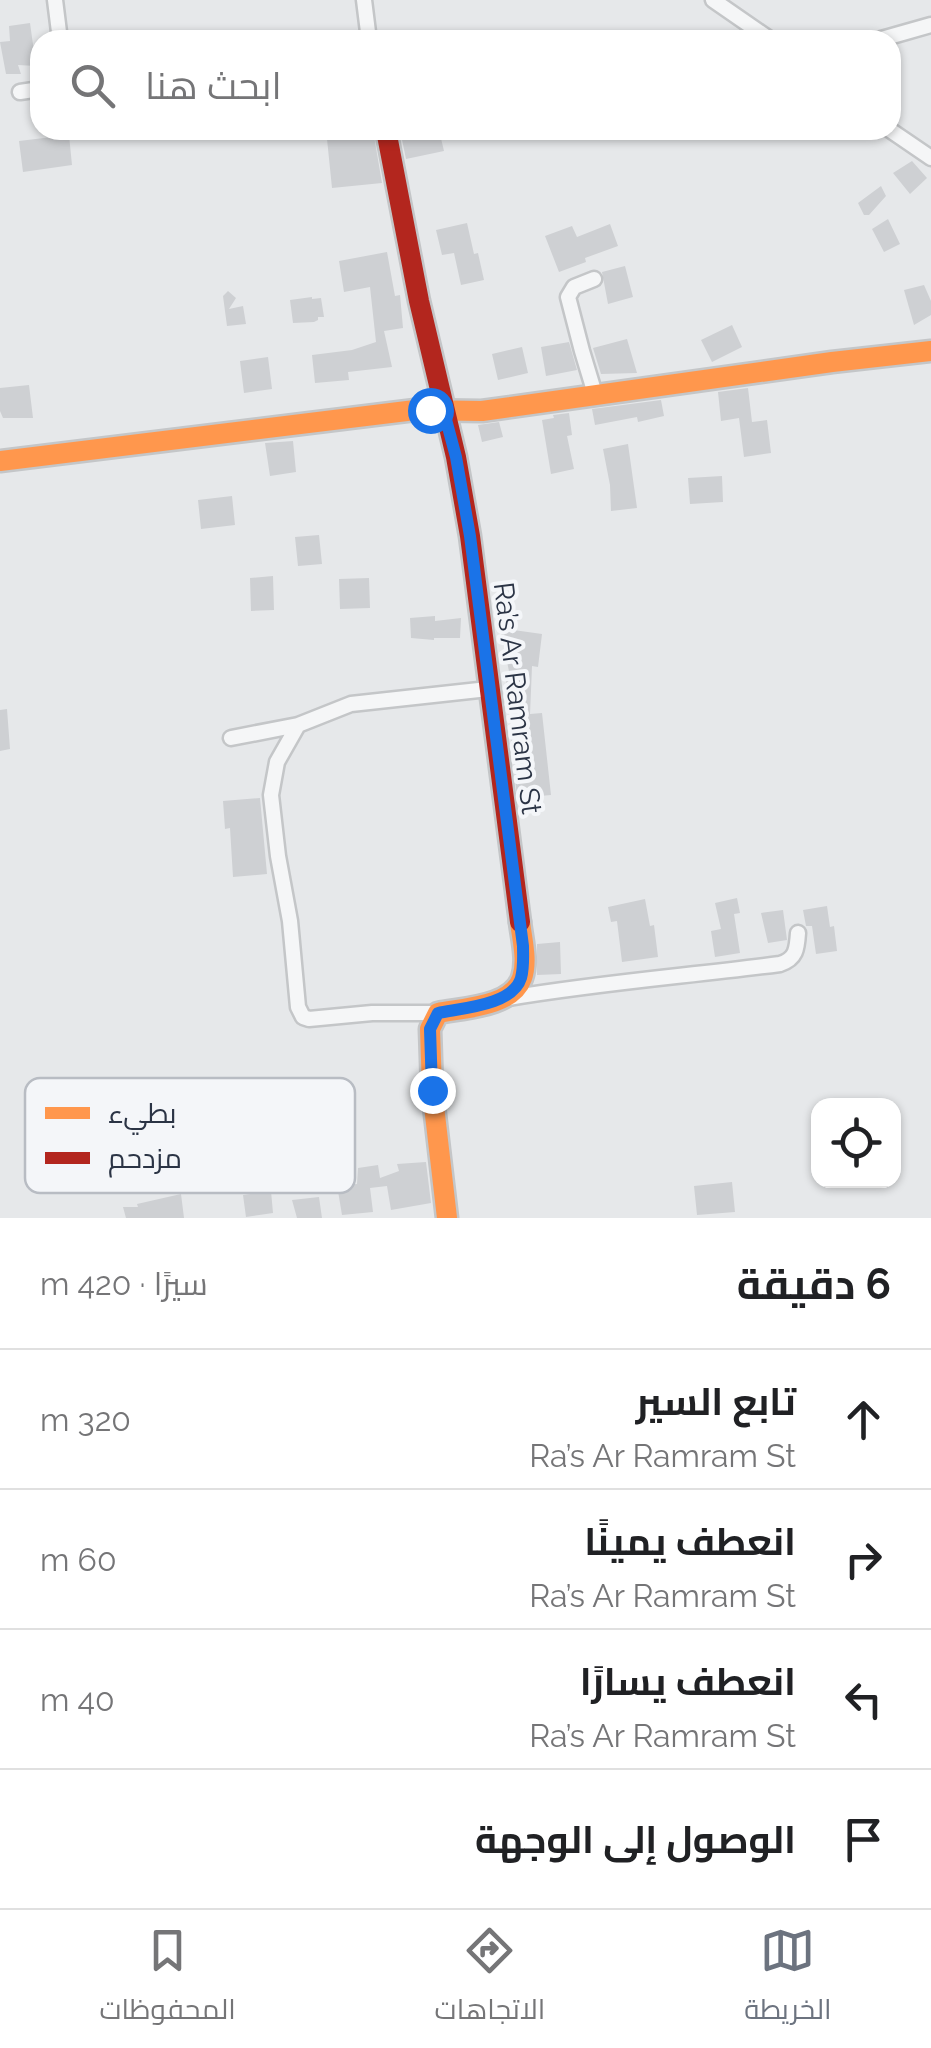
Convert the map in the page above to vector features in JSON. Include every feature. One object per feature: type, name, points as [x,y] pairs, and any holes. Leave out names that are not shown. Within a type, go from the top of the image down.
[{"type":"street","points":[[55,0],[59,30]]},
{"type":"street","points":[[364,0],[368,30]]},
{"type":"street","points":[[713,0],[756,30]]},
{"type":"street","points":[[901,33],[931,25]]},
{"type":"street","points":[[20,92],[30,90]]},
{"type":"street","points":[[901,138],[931,158]]},
{"type":"street","name":"Ra’s Ar Ramram St","points":[[388,140],[418,301],[456,457],[470,536],[523,946],[521,980],[502,999]]},
{"type":"street","points":[[594,278],[574,287],[568,297],[596,394]]},
{"type":"street","points":[[0,461],[415,410],[482,411],[931,352]]},
{"type":"street","points":[[232,738],[298,724],[351,704],[488,689]]},
{"type":"street","points":[[298,724],[277,762],[272,795],[298,1007],[309,1019],[372,1013],[438,1013],[561,989],[780,964],[794,956],[798,934]]},
{"type":"street","points":[[438,1013],[430,1029],[432,1090],[447,1218]]},
{"type":"building","points":[[30,23],[30,66],[18,65],[21,74],[6,74],[0,42],[10,41],[9,26]]},
{"type":"building","points":[[70,140],[72,165],[23,172],[19,141]]},
{"type":"building","points":[[327,140],[375,140],[382,183],[332,188]]},
{"type":"building","points":[[402,140],[441,140],[444,151],[406,159]]},
{"type":"building","points":[[912,161],[927,178],[910,194],[893,173]]},
{"type":"building","points":[[881,186],[886,196],[869,215],[864,215],[858,203]]},
{"type":"building","points":[[888,219],[900,244],[884,252],[872,229]]},
{"type":"building","points":[[467,223],[484,280],[461,285],[454,253],[442,255],[436,230]]},
{"type":"building","points":[[610,224],[618,246],[559,272],[545,236],[572,226],[577,237]]},
{"type":"building","points":[[387,252],[395,296],[400,295],[403,328],[384,331],[392,367],[348,372],[349,380],[315,383],[312,355],[352,350],[376,342],[370,287],[344,292],[339,261]]},
{"type":"building","points":[[625,266],[633,297],[608,304],[602,272]]},
{"type":"building","points":[[924,285],[931,301],[931,315],[914,325],[904,290]]},
{"type":"building","points":[[228,291],[236,298],[229,309],[243,306],[246,324],[227,326],[223,296]]},
{"type":"building","points":[[321,298],[324,317],[314,322],[293,323],[290,300]]},
{"type":"building","points":[[732,325],[742,347],[712,362],[701,340]]},
{"type":"building","points":[[627,339],[637,373],[601,374],[593,348]]},
{"type":"building","points":[[569,342],[577,370],[546,376],[541,347]]},
{"type":"building","points":[[522,347],[528,373],[498,380],[492,354]]},
{"type":"building","points":[[268,357],[272,389],[244,393],[240,361]]},
{"type":"building","points":[[29,385],[33,418],[3,418],[0,388]]},
{"type":"building","points":[[748,388],[752,422],[767,420],[771,453],[744,457],[739,418],[721,421],[718,392]]},
{"type":"building","points":[[661,400],[664,416],[595,425],[592,409]]},
{"type":"building","points":[[569,413],[572,435],[567,436],[574,469],[551,474],[542,420]]},
{"type":"building","points":[[499,422],[503,437],[482,442],[478,425]]},
{"type":"building","points":[[293,441],[296,472],[270,476],[265,443]]},
{"type":"building","points":[[628,444],[637,508],[611,511],[603,449]]},
{"type":"building","points":[[722,476],[723,502],[690,504],[688,478]]},
{"type":"building","points":[[232,496],[235,525],[201,529],[198,500]]},
{"type":"building","points":[[319,535],[322,564],[298,566],[295,537]]},
{"type":"building","points":[[273,576],[274,610],[251,611],[250,578]]},
{"type":"building","points":[[369,578],[370,608],[340,609],[339,579]]},
{"type":"building","points":[[435,616],[435,621],[461,618],[460,638],[411,638],[410,618]]},
{"type":"building","points":[[500,628],[542,634],[538,667],[532,666],[530,714],[542,713],[551,795],[517,798],[507,702],[506,676],[510,676]]},
{"type":"building","points":[[7,709],[10,749],[0,751],[0,710]]},
{"type":"building","points":[[260,798],[267,874],[233,877],[230,828],[225,829],[223,801]]},
{"type":"building","points":[[737,898],[740,913],[734,914],[740,953],[715,957],[711,931],[721,929],[715,903]]},
{"type":"building","points":[[645,899],[650,926],[654,925],[658,957],[622,962],[617,921],[611,922],[608,907]]},
{"type":"building","points":[[827,906],[837,951],[816,954],[812,926],[806,926],[803,910]]},
{"type":"building","points":[[783,910],[787,940],[768,943],[761,913]]},
{"type":"building","points":[[560,942],[561,974],[537,975],[537,944]]},
{"type":"building","points":[[426,1162],[431,1203],[391,1210],[387,1186],[370,1188],[373,1212],[342,1215],[338,1193],[355,1193],[358,1168],[378,1165],[380,1178],[399,1171],[397,1164]]},
{"type":"building","points":[[732,1182],[735,1212],[697,1215],[694,1186]]},
{"type":"building","points":[[271,1193],[273,1213],[246,1217],[243,1195]]},
{"type":"building","points":[[181,1194],[184,1218],[126,1218],[123,1207],[138,1207],[137,1204]]},
{"type":"building","points":[[319,1197],[322,1218],[297,1218],[292,1200]]},
{"type":"traffic: slow","points":[[0,461],[415,410],[482,411],[931,351]]},
{"type":"traffic: slow","points":[[447,1218],[432,1089],[430,1029],[438,1013],[486,1004],[517,988],[524,964],[520,922]]},
{"type":"traffic: jam","points":[[388,140],[470,536],[520,922]]},
{"type":"route","points":[[430,410],[444,412],[470,536],[524,964],[521,980],[502,999],[438,1013],[430,1029],[432,1090]]}]
